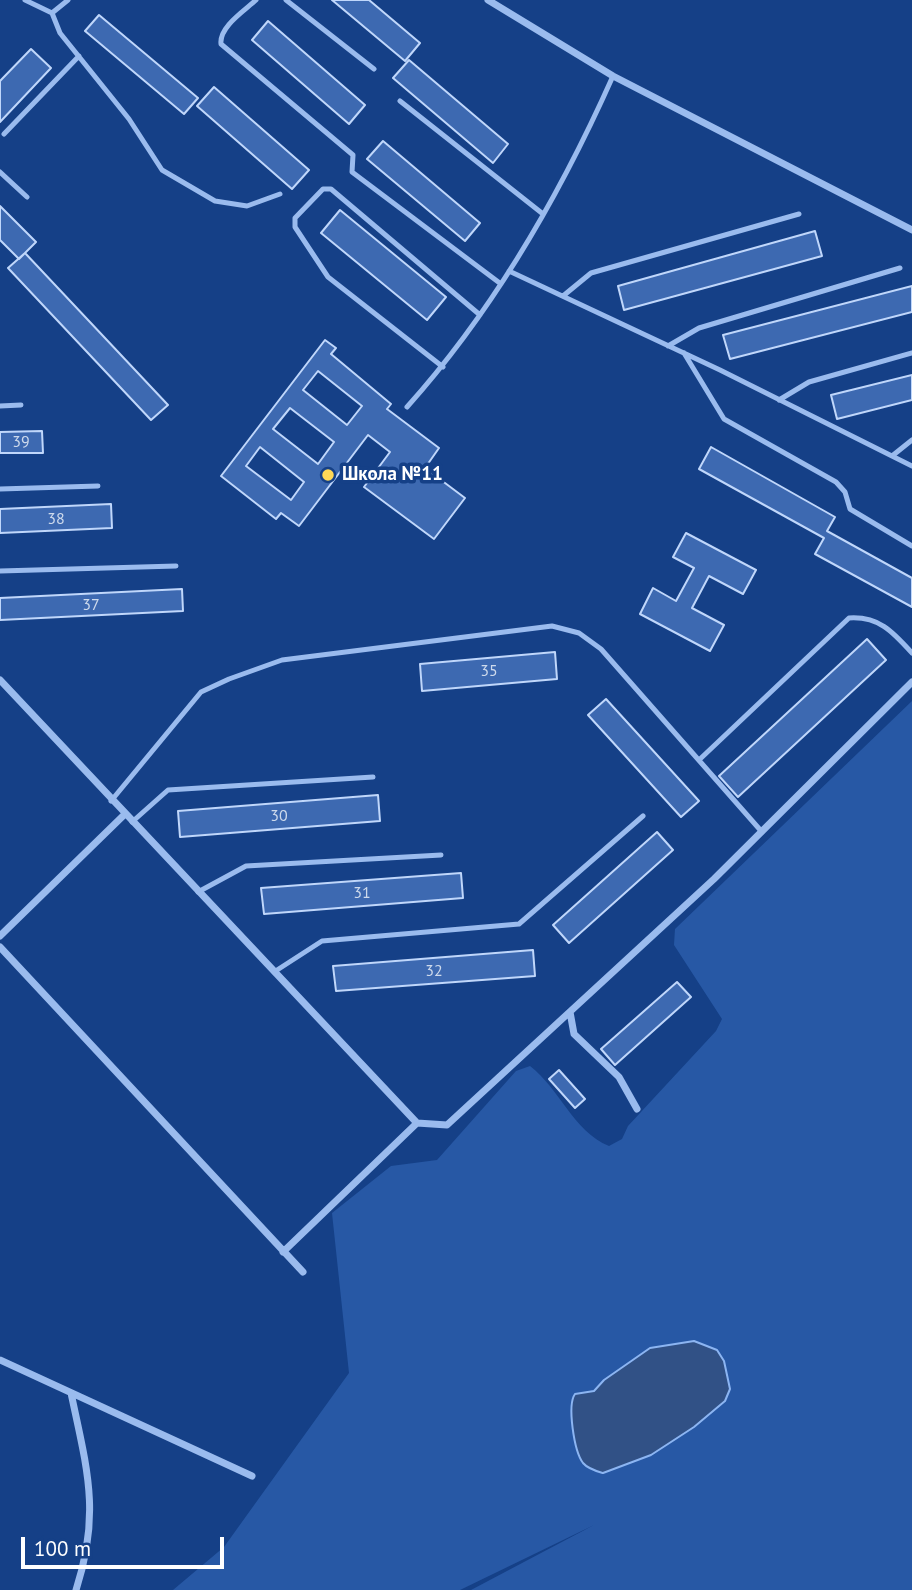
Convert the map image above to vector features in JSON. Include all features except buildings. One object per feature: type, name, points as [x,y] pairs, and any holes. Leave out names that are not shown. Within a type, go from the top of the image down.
[{"type":"street","points":[[488,0],[613,76],[912,230]]},
{"type":"street","points":[[0,680],[111,801],[417,1123],[447,1125],[762,832],[912,682]]},
{"type":"street","points":[[0,936],[125,814]]},
{"type":"street","points":[[0,947],[303,1272]]},
{"type":"street","points":[[570,1012],[574,1034],[619,1077],[637,1108]]},
{"type":"street","points":[[283,1251],[417,1123]]},
{"type":"street","points":[[0,1360],[252,1476]]},
{"type":"street","points":[[71,1393],[92,1513],[87,1556],[76,1590]]},
{"type":"lane","points":[[25,0],[52,13],[60,33],[129,119],[162,170],[215,201],[247,206],[280,194]]},
{"type":"lane","points":[[52,13],[68,0]]},
{"type":"lane","points":[[256,0],[225,29],[220,37],[221,44],[353,155],[352,172],[501,284]]},
{"type":"lane","points":[[286,0],[374,69]]},
{"type":"lane","points":[[4,134],[79,56]]},
{"type":"lane","points":[[407,407],[443,367],[501,284],[583,144],[613,76]]},
{"type":"lane","points":[[400,101],[543,214]]},
{"type":"lane","points":[[0,172],[27,197]]},
{"type":"lane","points":[[443,367],[327,276],[295,227],[295,218],[323,189],[331,189],[480,315]]},
{"type":"lane","points":[[563,296],[591,273],[799,214]]},
{"type":"lane","points":[[668,346],[699,328],[900,268]]},
{"type":"lane","points":[[509,271],[684,353],[912,466]]},
{"type":"lane","points":[[684,353],[724,419],[836,482],[845,492],[850,509],[912,546]]},
{"type":"lane","points":[[779,400],[809,382],[912,353]]},
{"type":"lane","points":[[0,406],[22,405]]},
{"type":"lane","points":[[892,456],[912,440]]},
{"type":"lane","points":[[0,489],[99,485]]},
{"type":"lane","points":[[0,571],[176,566]]},
{"type":"lane","points":[[699,760],[849,618],[870,619],[887,626],[912,653]]},
{"type":"lane","points":[[111,801],[201,692],[229,679],[282,660],[552,626],[579,633],[601,649],[762,832]]},
{"type":"lane","points":[[132,822],[168,790],[373,777]]},
{"type":"lane","points":[[274,972],[322,940],[519,924],[643,816]]},
{"type":"lane","points":[[198,892],[246,866],[440,855]]},
{"type":"shaded area","points":[[912,701],[912,1590],[471,1590],[594,1525],[460,1590],[173,1590],[224,1547],[349,1373],[332,1213],[391,1166],[437,1160],[516,1071],[530,1066],[541,1075],[576,1120],[596,1139],[609,1146],[622,1139],[628,1126],[716,1031],[722,1019],[674,945],[675,929]]},
{"type":"shaded area","points":[[694,1341],[717,1350],[724,1361],[730,1389],[725,1401],[694,1427],[651,1455],[603,1473],[585,1465],[577,1449],[573,1428],[572,1408],[575,1394],[594,1391],[604,1380],[650,1348]]},
{"type":"place","name":"Школа №11","points":[[328,475]]}]
